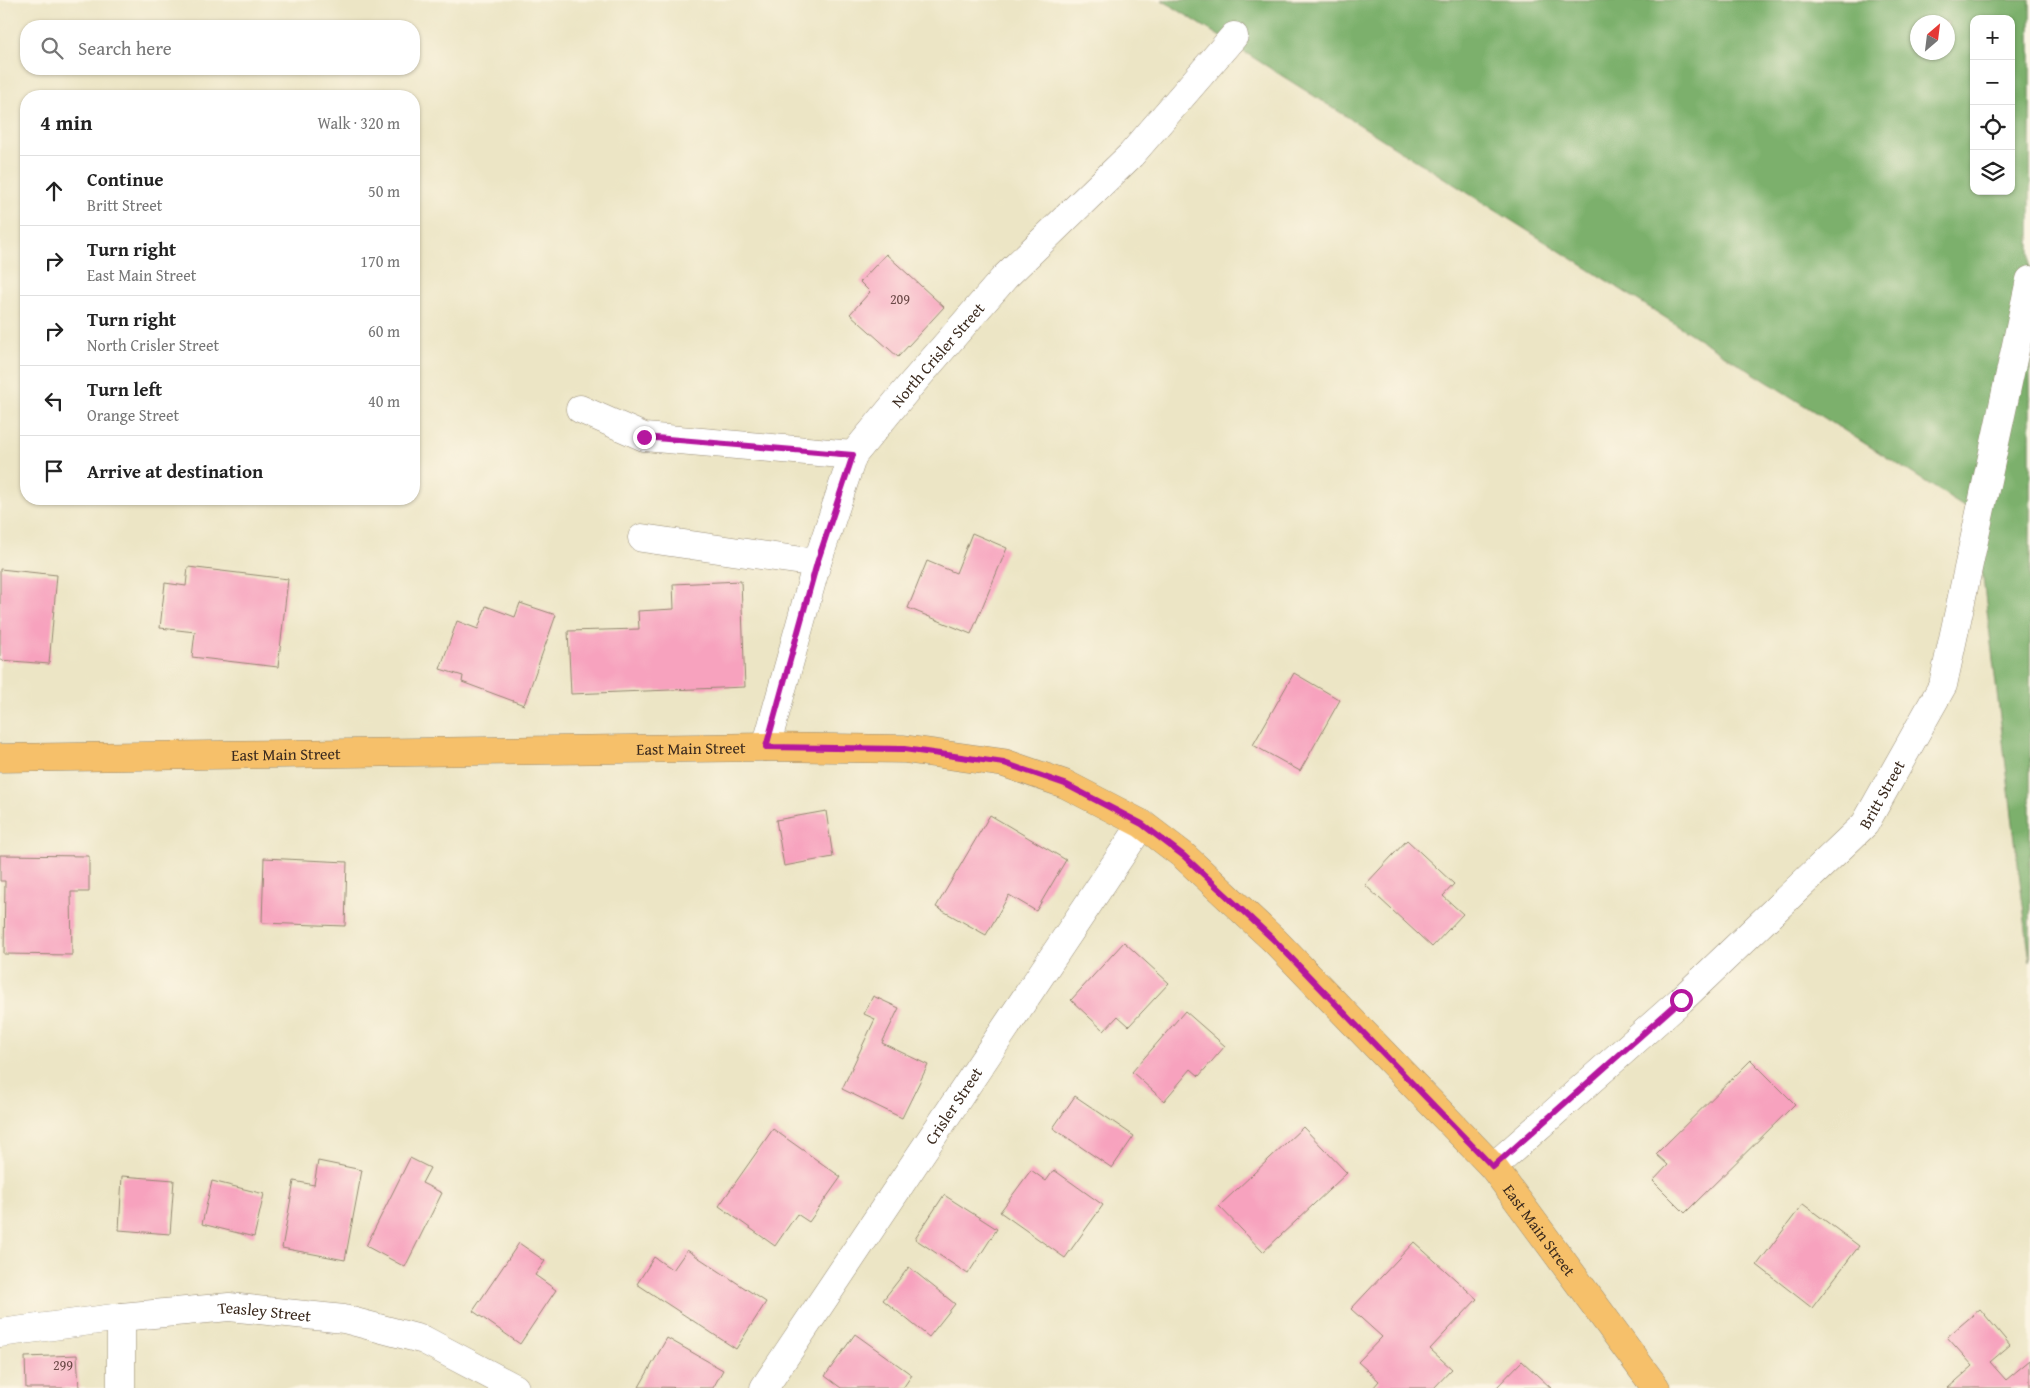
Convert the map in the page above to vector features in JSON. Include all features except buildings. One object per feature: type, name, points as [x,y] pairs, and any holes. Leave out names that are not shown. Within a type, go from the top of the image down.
[{"type":"main road","name":"East Main Street","points":[[0,758],[766,747],[904,749],[1004,763],[1065,784],[1142,824],[1184,856],[1275,941],[1493,1167],[1656,1388]]},
{"type":"street","name":"North Crisler Street","points":[[766,747],[817,563],[853,455],[1005,277],[1131,155],[1234,36]]},
{"type":"street","name":"Britt Street","points":[[1493,1167],[1681,1000],[1865,824],[1943,685],[2030,280]]},
{"type":"street","points":[[580,410],[644,437],[853,455]]},
{"type":"street","points":[[642,538],[817,563]]},
{"type":"street","name":"Crisler Street","points":[[764,1388],[1142,824]]},
{"type":"street","name":"Teasley Street","points":[[0,1333],[122,1317],[229,1307],[344,1319],[424,1340],[515,1388]]},
{"type":"street","points":[[121,1388],[122,1317]]},
{"type":"green space","points":[[1162,0],[2030,0],[2030,962],[1975,513]]},
{"type":"route","points":[[644,437],[853,455],[817,563],[766,747],[904,749],[1004,763],[1065,784],[1142,824],[1184,856],[1216,884],[1275,941],[1493,1167],[1681,1000]]}]
